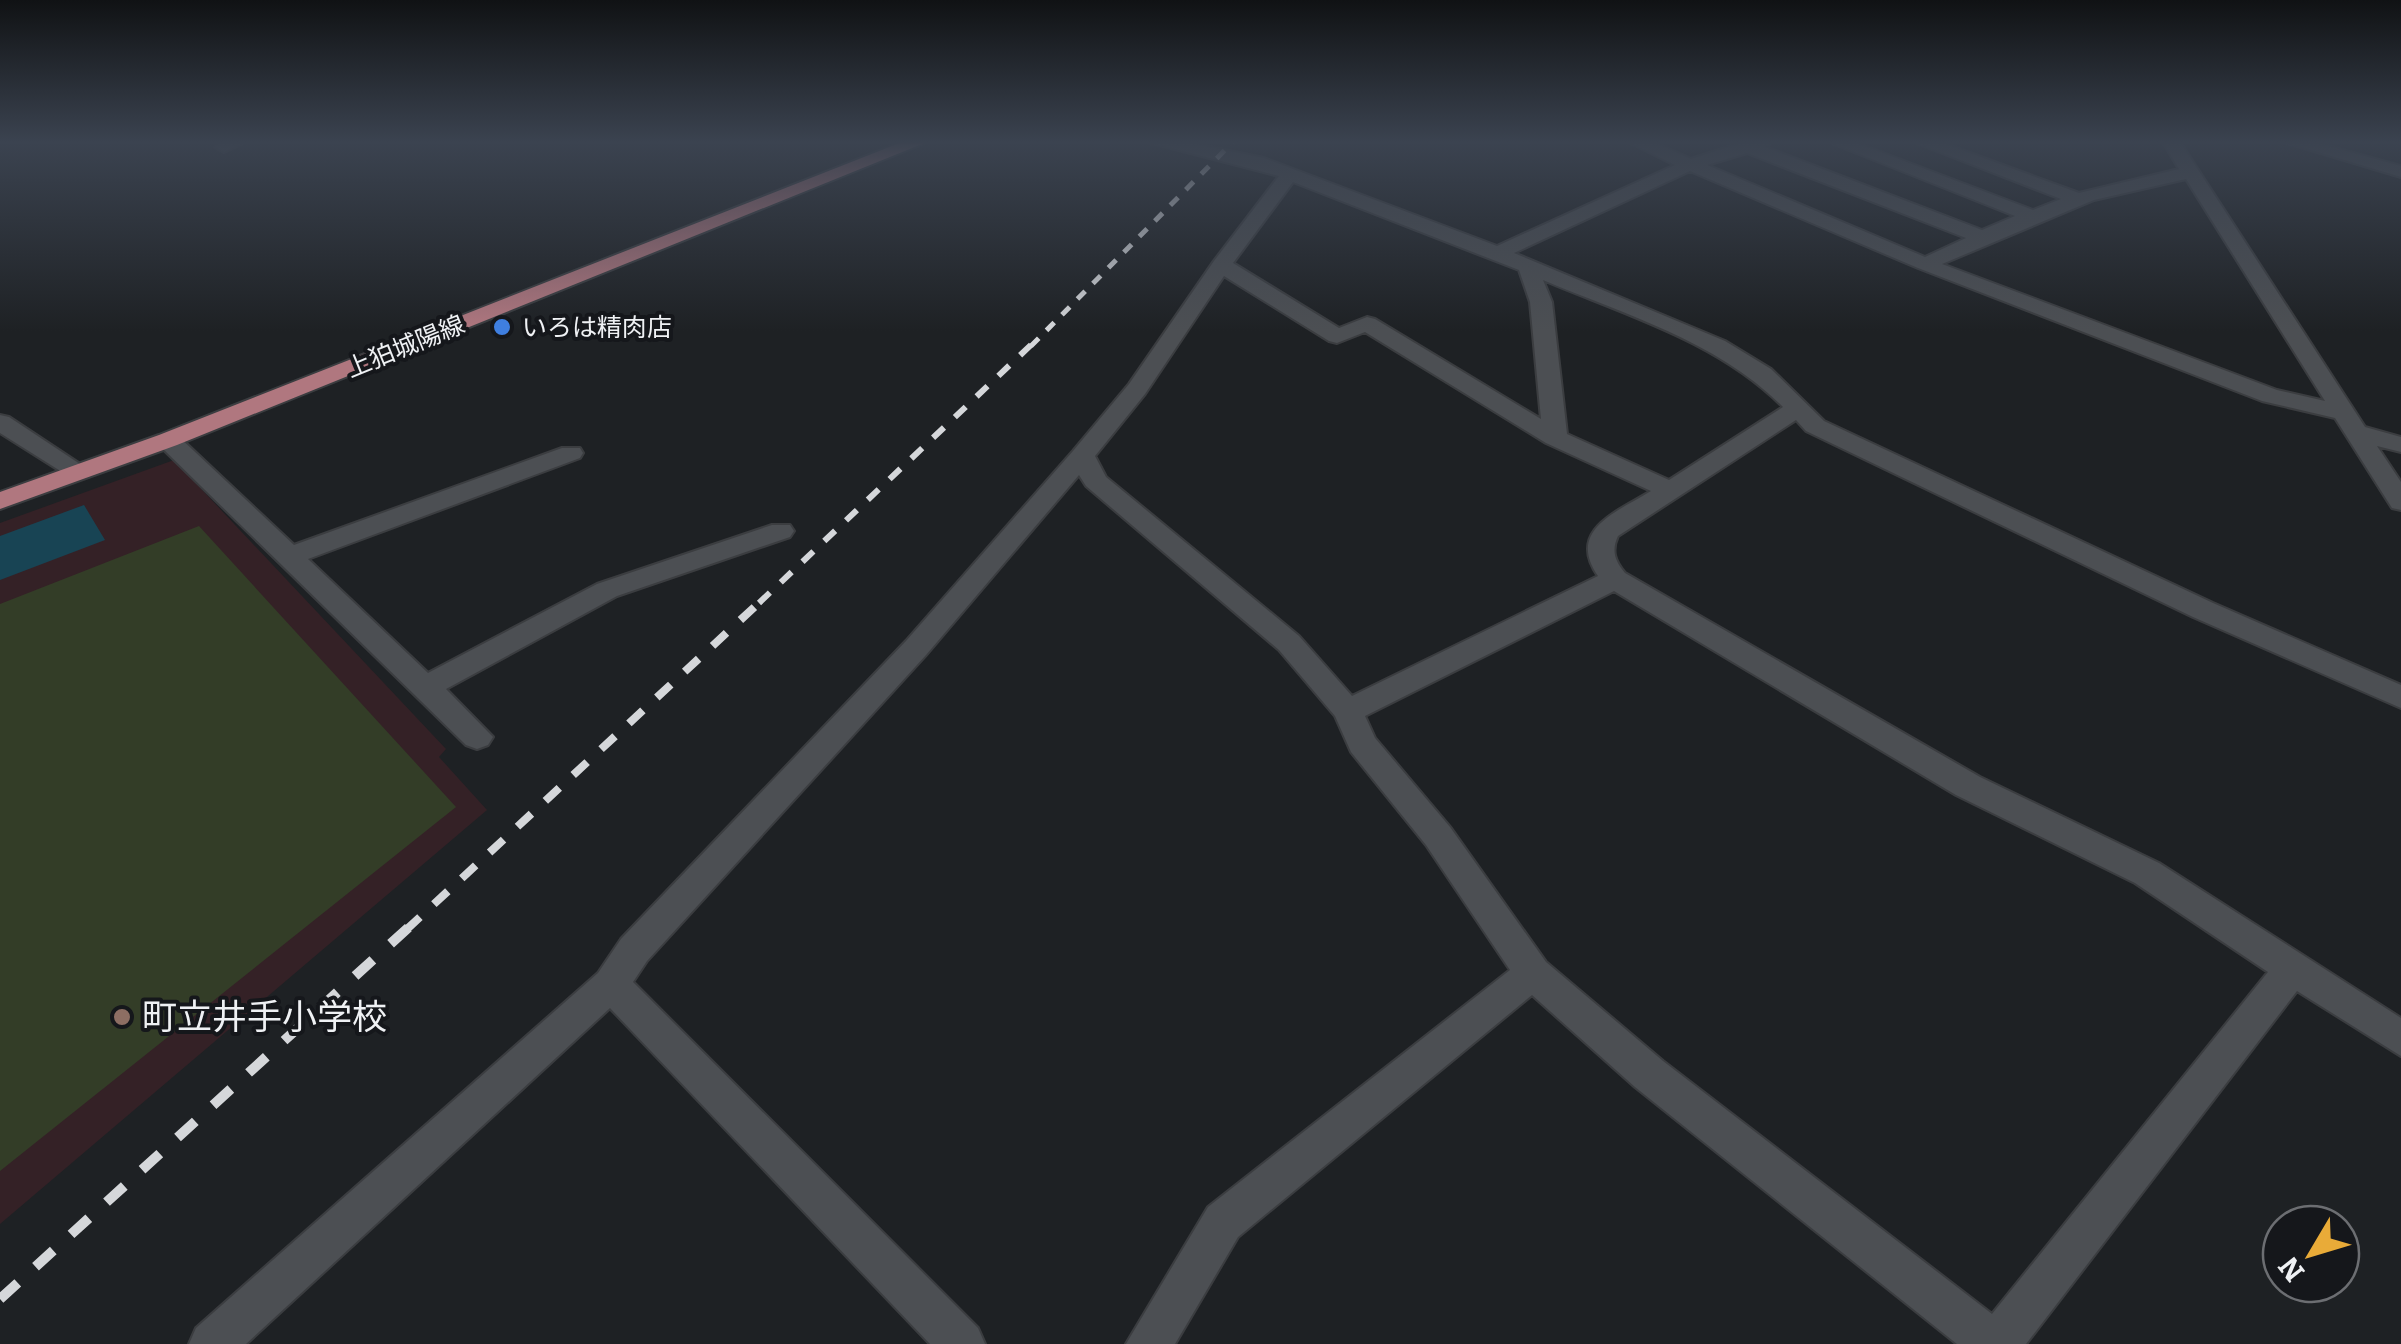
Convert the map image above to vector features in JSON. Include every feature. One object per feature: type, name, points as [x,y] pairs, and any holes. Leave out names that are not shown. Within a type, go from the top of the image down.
[{"type":"main road","name":"上狛城陽線","points":[[0,501],[168,440],[762,205]]},
{"type":"street","points":[[212,1344],[612,984],[634,950],[916,648],[1082,456],[1137,390],[1221,264],[1266,205]]},
{"type":"street","points":[[1368,205],[1497,253],[1529,270],[1718,346],[1763,374],[1815,426],[2203,610],[2401,697]]},
{"type":"street","points":[[1497,253],[1602,205]]},
{"type":"street","points":[[1784,205],[1925,264],[2270,396],[2342,412]]},
{"type":"street","points":[[1903,205],[1982,237]]},
{"type":"street","points":[[2002,205],[2032,216]]},
{"type":"street","points":[[1925,264],[2060,205]]},
{"type":"street","points":[[2212,205],[2401,502]]},
{"type":"street","points":[[1221,264],[1338,336],[1367,324],[1555,438],[1670,490]]},
{"type":"street","points":[[1529,270],[1541,302],[1555,438]]},
{"type":"street","points":[[1797,408],[1608,530],[1598,553],[1615,579],[1968,786],[2147,872],[2401,1039]]},
{"type":"street","points":[[0,422],[79,472]]},
{"type":"street","points":[[2360,433],[2401,445]]},
{"type":"street","points":[[168,440],[477,737]]},
{"type":"street","points":[[290,556],[570,453]]},
{"type":"street","points":[[1082,456],[1095,481],[1289,643],[1348,711],[1362,744],[1438,836],[1532,973],[1648,1074],[1995,1344],[2292,970]]},
{"type":"street","points":[[426,687],[607,590],[782,531]]},
{"type":"street","points":[[1348,711],[1615,579]]},
{"type":"street","points":[[1149,1344],[1222,1222],[1532,973]]},
{"type":"street","points":[[612,984],[962,1344]]},
{"type":"shaded area","name":"町立井手小学校","points":[[174,460],[446,749],[439,757],[487,810],[0,1224],[0,523]]},
{"type":"green space","name":"町立井手小学校","points":[[199,526],[456,807],[0,1171],[0,604]]},
{"type":"water","points":[[84,505],[105,540],[0,580],[0,536]]},
{"type":"railway","points":[[1031,346],[1171,205]]},
{"type":"railway","points":[[759,603],[1033,343]]},
{"type":"railway","points":[[406,930],[762,600]]},
{"type":"railway","points":[[0,1299],[409,927]]},
{"type":"place","name":"いろは精肉店","points":[[502,327]]},
{"type":"place","name":"町立井手小学校","points":[[122,1017]]}]
